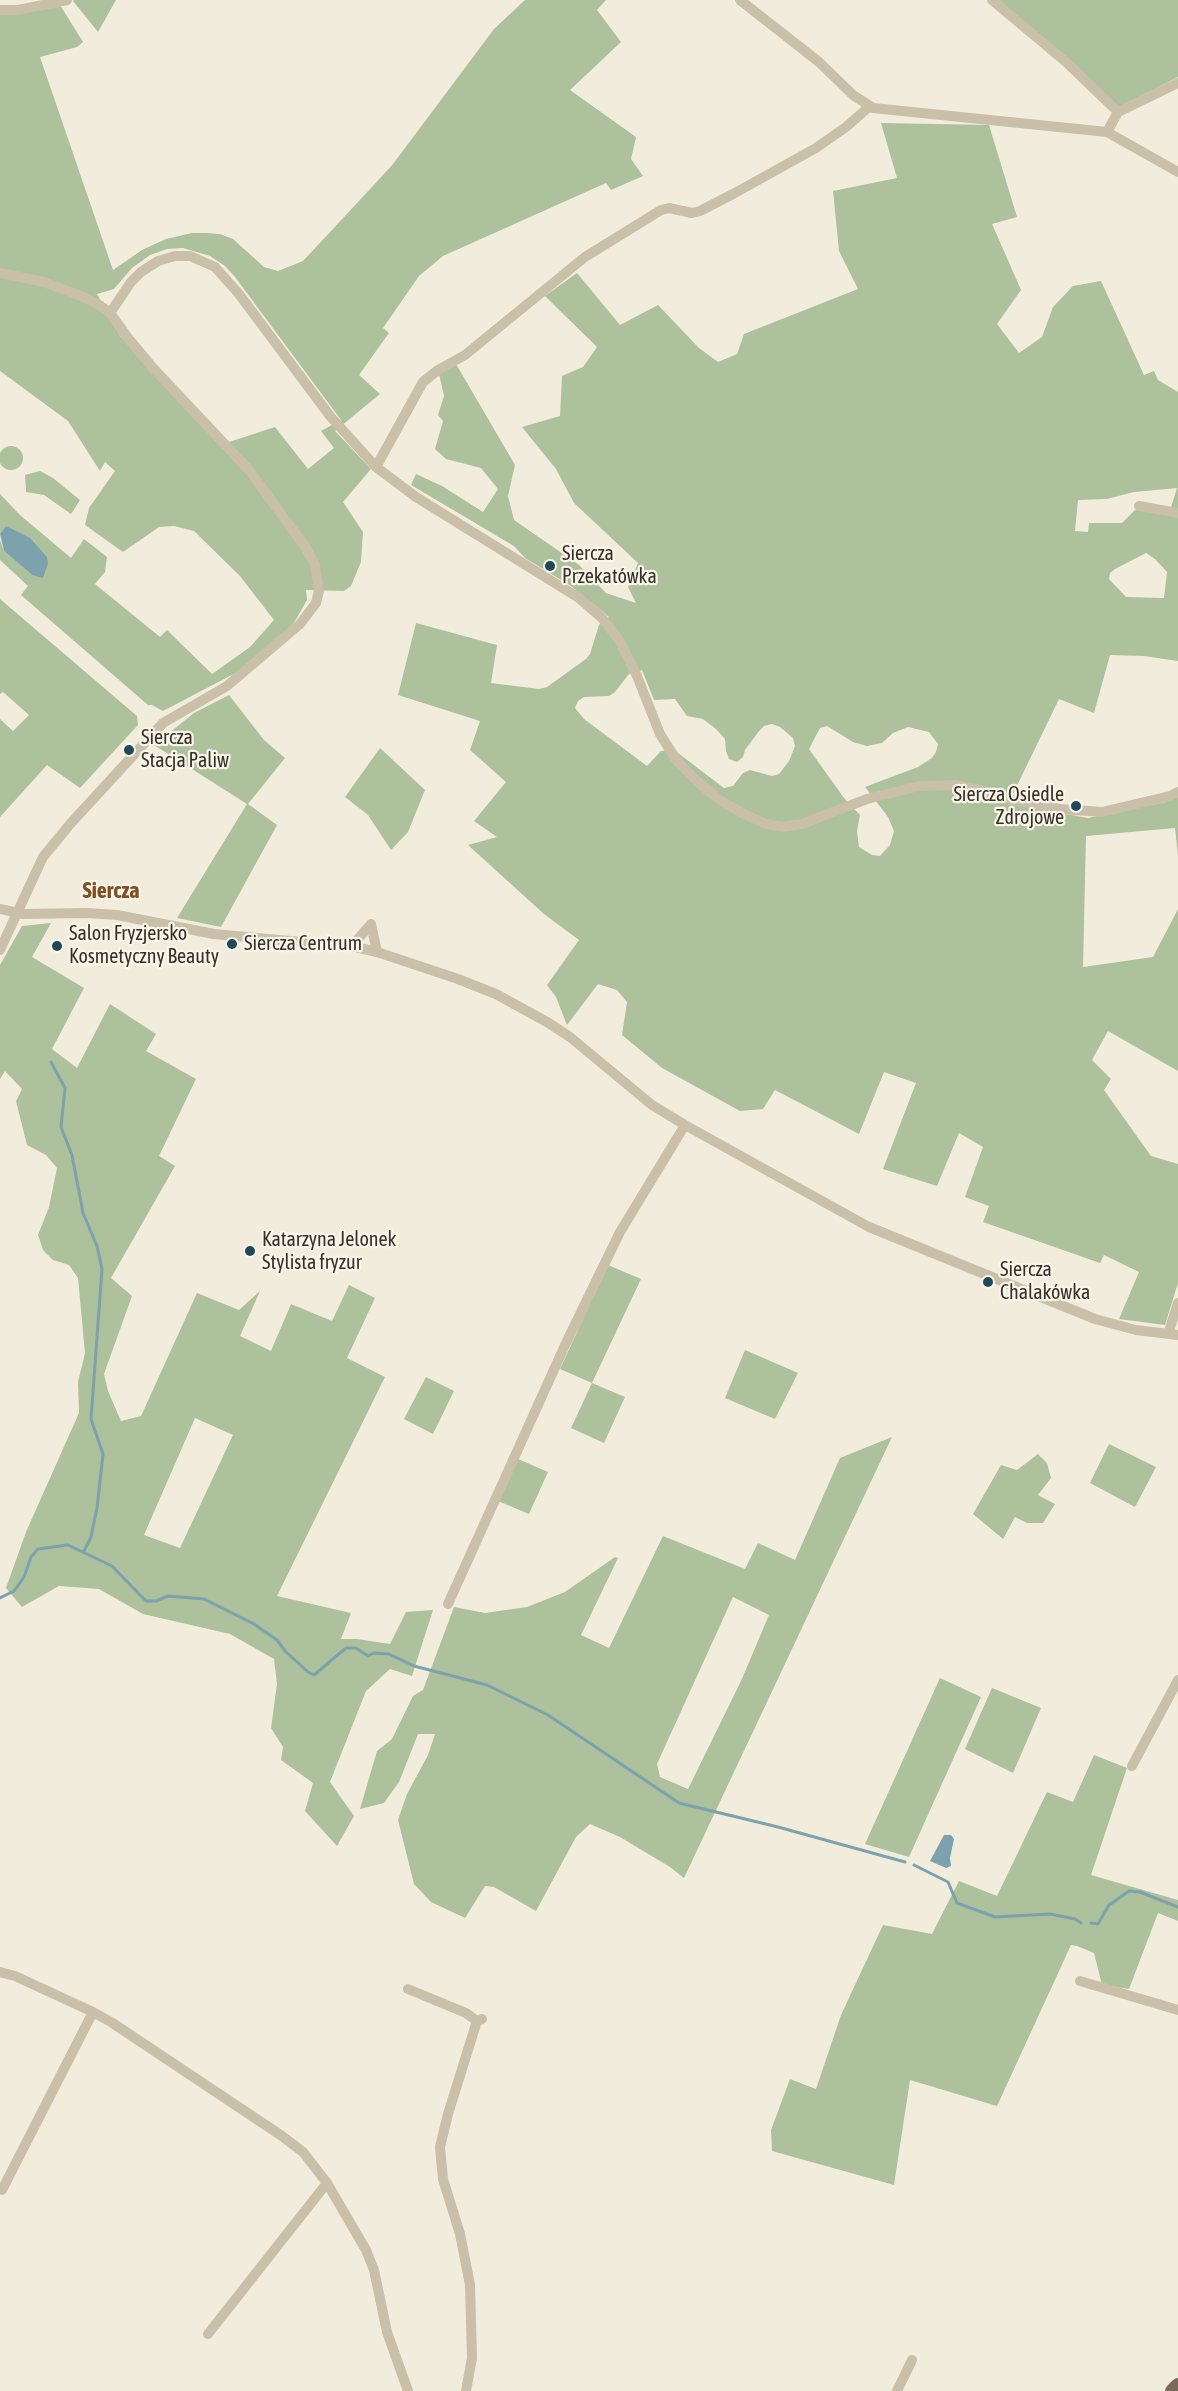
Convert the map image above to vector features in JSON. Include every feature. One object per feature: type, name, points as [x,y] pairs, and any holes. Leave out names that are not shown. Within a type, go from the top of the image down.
[{"type":"main road","points":[[1172,2391],[1178,2385]]},
{"type":"street","points":[[0,10],[18,10],[67,0]]},
{"type":"street","points":[[740,0],[819,62],[853,95],[870,106],[1107,132],[1152,155],[1178,172]]},
{"type":"street","points":[[992,0],[1066,62],[1118,112]]},
{"type":"street","points":[[1107,132],[1118,112],[1178,83]]},
{"type":"street","points":[[376,467],[423,382],[438,370],[465,356],[585,258],[661,210],[669,208],[692,213],[733,194],[816,148],[846,128],[870,106]]},
{"type":"street","points":[[110,313],[131,282],[158,261],[182,256],[207,263],[221,273],[330,416],[376,467],[416,497],[579,598],[603,619],[619,640],[637,676],[660,734],[677,761],[720,800],[766,824],[782,827],[802,824],[867,799],[919,786],[954,785],[977,789],[1007,799],[1060,809],[1102,812],[1170,796],[1178,792]]},
{"type":"street","points":[[0,273],[44,282],[90,300],[110,313],[128,338],[249,470],[275,504],[315,565],[319,591],[316,603],[300,624],[254,664],[227,686],[163,723],[50,848],[38,867],[0,950]]},
{"type":"street","points":[[1140,506],[1178,513]]},
{"type":"street","points":[[0,909],[17,914],[103,914],[214,934],[351,947],[377,952],[458,979],[522,1008],[570,1038],[649,1103],[863,1224],[1095,1319],[1136,1330],[1173,1335],[1178,1303]]},
{"type":"street","points":[[351,947],[371,924],[377,952]]},
{"type":"street","points":[[448,1604],[566,1344],[620,1233],[685,1125]]},
{"type":"street","points":[[1132,1766],[1178,1680]]},
{"type":"street","points":[[0,1972],[15,1976],[93,2012],[303,2152],[327,2183],[366,2250],[374,2270],[387,2332],[408,2391]]},
{"type":"street","points":[[1080,1981],[1178,2010]]},
{"type":"street","points":[[408,1989],[480,2020],[448,2114],[440,2147],[442,2180],[460,2234],[470,2285],[472,2358],[466,2391]]},
{"type":"street","points":[[2,2190],[93,2012]]},
{"type":"street","points":[[208,2334],[327,2183]]},
{"type":"street","points":[[897,2391],[912,2360]]},
{"type":"green space","points":[[74,0],[116,0],[98,32],[73,1]]},
{"type":"green space","points":[[525,0],[606,0],[597,10],[621,42],[570,90],[636,137],[631,159],[643,176],[611,190],[606,183],[443,256],[419,276],[383,328],[389,333],[359,375],[380,394],[335,431],[371,469],[343,502],[363,532],[361,562],[351,586],[344,591],[306,590],[307,600],[295,621],[281,637],[247,667],[163,711],[148,705],[21,595],[28,586],[0,560],[0,540],[4,551],[32,575],[6,526],[0,534],[0,494],[20,515],[71,558],[84,539],[107,557],[105,572],[95,584],[160,637],[167,630],[212,674],[250,647],[274,620],[240,576],[194,531],[174,526],[159,527],[123,552],[85,525],[89,508],[115,471],[105,462],[100,471],[68,421],[0,371],[0,14],[12,15],[60,5],[83,42],[77,47],[40,57],[113,270],[142,250],[166,239],[192,233],[220,234],[233,239],[264,267],[278,271],[303,261],[393,164],[494,29]],"holes":[[[183,248],[210,256],[225,266],[235,277],[341,420],[321,431],[334,448],[308,469],[275,427],[220,445],[120,336],[97,294],[114,289],[132,268],[150,255],[167,249]]]},
{"type":"green space","points":[[997,0],[1178,0],[1178,77],[1119,107]]},
{"type":"green space","points":[[881,123],[989,125],[1017,217],[992,224],[1021,290],[997,324],[1019,353],[1042,337],[1053,307],[1073,286],[1101,281],[1144,375],[1154,371],[1158,380],[1178,392],[1178,661],[1144,656],[1110,655],[1094,713],[1059,699],[1010,804],[1088,818],[1166,802],[1178,796],[1178,856],[1175,828],[1086,836],[1083,967],[1153,957],[1178,909],[1178,1071],[1108,1031],[1092,1060],[1111,1079],[1104,1090],[1151,1156],[1178,1164],[1178,1283],[1165,1325],[1119,1319],[1139,1272],[1104,1255],[1100,1263],[983,1222],[989,1206],[965,1197],[983,1147],[959,1133],[937,1186],[883,1169],[916,1083],[884,1072],[859,1134],[775,1090],[763,1109],[740,1111],[662,1068],[622,1035],[627,1002],[617,990],[598,984],[567,1025],[556,997],[547,985],[579,940],[544,914],[468,845],[497,837],[474,821],[506,782],[470,750],[480,721],[398,695],[416,623],[497,645],[491,683],[539,689],[547,687],[586,659],[590,654],[599,625],[609,617],[571,586],[525,558],[514,546],[411,485],[416,474],[442,486],[483,512],[498,489],[481,468],[446,459],[435,449],[443,421],[438,415],[444,396],[439,374],[456,364],[515,465],[508,496],[514,520],[579,565],[606,593],[636,603],[628,587],[638,563],[574,503],[556,469],[522,427],[560,416],[562,376],[583,367],[597,347],[545,296],[577,273],[620,325],[658,305],[699,348],[718,362],[737,354],[744,334],[858,289],[839,251],[833,191],[897,178]],"holes":[[[1177,488],[1169,514],[1135,510],[1122,523],[1089,523],[1088,532],[1075,531],[1078,500],[1107,499],[1134,492]],[[1146,553],[1167,572],[1164,598],[1126,597],[1109,579],[1110,573]],[[642,670],[654,700],[675,699],[687,716],[703,719],[716,729],[725,739],[729,759],[737,762],[743,757],[745,750],[759,731],[764,726],[772,724],[780,727],[793,738],[795,746],[789,761],[779,774],[772,776],[750,770],[743,773],[733,786],[724,788],[674,750],[661,751],[647,766],[584,719],[575,708],[578,701],[584,697],[609,696],[629,674]],[[827,726],[853,742],[867,746],[882,743],[893,733],[908,727],[929,732],[938,744],[932,758],[918,767],[865,787],[888,817],[894,831],[890,845],[880,856],[872,855],[859,847],[857,831],[860,815],[844,798],[809,749],[820,728]]]},
{"type":"green space","points":[[11,446],[20,449],[23,458],[20,467],[11,470],[2,467],[-1,458],[2,449]]},
{"type":"green space","points":[[40,471],[53,478],[80,500],[71,514],[44,495],[26,492],[25,475]]},
{"type":"green space","points":[[0,599],[137,716],[138,725],[80,788],[47,765],[0,817],[0,719],[13,731],[29,715],[3,692],[0,694]]},
{"type":"green space","points":[[229,695],[264,740],[285,758],[248,804],[277,825],[221,927],[177,918],[247,804],[154,745],[194,713]]},
{"type":"green space","points":[[380,748],[425,790],[408,832],[391,850],[368,815],[345,797]]},
{"type":"green space","points":[[51,923],[32,957],[84,988],[52,1049],[77,1068],[110,1004],[156,1034],[146,1051],[196,1079],[159,1156],[175,1166],[111,1278],[132,1296],[104,1374],[108,1391],[121,1421],[141,1416],[197,1293],[239,1310],[260,1291],[240,1336],[271,1351],[291,1304],[332,1321],[349,1285],[375,1298],[347,1358],[385,1377],[277,1596],[351,1613],[341,1639],[390,1644],[406,1612],[433,1610],[412,1676],[390,1669],[366,1691],[330,1782],[354,1816],[337,1846],[305,1811],[313,1783],[281,1760],[283,1747],[271,1728],[277,1684],[274,1659],[230,1634],[143,1614],[99,1589],[59,1586],[22,1607],[6,1588],[26,1532],[79,1413],[78,1382],[85,1353],[78,1278],[69,1265],[53,1260],[43,1250],[38,1235],[49,1207],[57,1168],[46,1155],[27,1145],[16,1101],[22,1089],[5,1071],[0,1079],[0,965],[22,926]],"holes":[[[195,1418],[233,1435],[180,1548],[144,1535]]]},
{"type":"green space","points":[[608,1265],[641,1279],[592,1383],[560,1369]]},
{"type":"green space","points":[[745,1350],[798,1373],[775,1419],[725,1398]]},
{"type":"green space","points":[[426,1377],[454,1391],[433,1434],[404,1419]]},
{"type":"green space","points":[[592,1383],[625,1397],[604,1443],[571,1428]]},
{"type":"green space","points":[[892,1437],[684,1878],[620,1837],[590,1824],[576,1837],[536,1911],[494,1887],[485,1886],[465,1918],[431,1902],[414,1884],[398,1820],[407,1794],[428,1755],[435,1734],[418,1734],[399,1782],[384,1803],[360,1809],[377,1751],[392,1739],[413,1696],[423,1690],[454,1607],[485,1613],[527,1607],[565,1592],[615,1557],[618,1558],[581,1635],[609,1648],[663,1536],[745,1569],[758,1543],[795,1560],[840,1458]],"holes":[[[733,1597],[769,1615],[741,1681],[688,1789],[660,1777],[657,1764]]]},
{"type":"green space","points":[[1109,1444],[1156,1467],[1135,1507],[1090,1483]]},
{"type":"green space","points":[[1038,1454],[1047,1463],[1051,1478],[1038,1495],[1055,1504],[1043,1523],[1027,1523],[1015,1517],[1003,1539],[973,1514],[1001,1465],[1017,1470]]},
{"type":"green space","points":[[518,1459],[548,1472],[529,1514],[498,1501]]},
{"type":"green space","points":[[940,1678],[981,1697],[909,1857],[865,1844]]},
{"type":"green space","points":[[992,1688],[1041,1708],[1013,1773],[965,1749]]},
{"type":"green space","points":[[1094,1755],[1127,1768],[1091,1875],[1178,1900],[1178,1921],[1158,1913],[1129,1989],[1102,1985],[1094,1953],[1071,1945],[997,2106],[910,2080],[894,2185],[772,2151],[771,2130],[790,2079],[816,2089],[841,2015],[883,1925],[932,1934],[959,1881],[997,1896],[1047,1792],[1073,1802]]},
{"type":"water","points":[[6,526],[30,538],[47,557],[48,564],[43,578],[32,575],[4,551],[0,534]]},
{"type":"water","points":[[944,1835],[951,1835],[954,1839],[950,1858],[951,1866],[946,1868],[930,1861]]},
{"type":"waterway","points":[[51,1062],[65,1088],[61,1127],[72,1155],[83,1213],[97,1246],[102,1269],[91,1419],[103,1454],[97,1508],[91,1537],[84,1551]]},
{"type":"waterway","points":[[0,1598],[14,1591],[24,1577],[31,1557],[38,1549],[68,1545],[112,1566],[146,1601],[156,1601],[168,1596],[204,1599],[254,1624],[277,1640],[285,1651],[314,1675],[346,1648],[356,1648],[368,1656],[374,1653],[389,1654],[414,1666],[487,1685],[548,1715],[679,1803],[905,1862]]},
{"type":"waterway","points":[[914,1865],[948,1882],[957,1903],[995,1917],[1050,1914],[1075,1919],[1081,1923]]},
{"type":"waterway","points":[[1091,1923],[1098,1924],[1109,1905],[1129,1891],[1140,1892],[1178,1907]]},
{"type":"place","name":"Siercza Przekatówka","points":[[550,566]]},
{"type":"place","name":"Siercza Stacja Paliw","points":[[129,750]]},
{"type":"place","name":"Siercza Osiedle Zdrojowe","points":[[1076,806]]},
{"type":"place","name":"Siercza Centrum","points":[[232,944]]},
{"type":"place","name":"Salon Fryzjersko Kosmetyczny Beauty","points":[[57,946]]},
{"type":"place","name":"Katarzyna Jelonek Stylista fryzur","points":[[250,1251]]},
{"type":"place","name":"Siercza Chalakówka","points":[[988,1282]]},
{"type":"district","name":"Siercza","points":[[111,891]]}]
